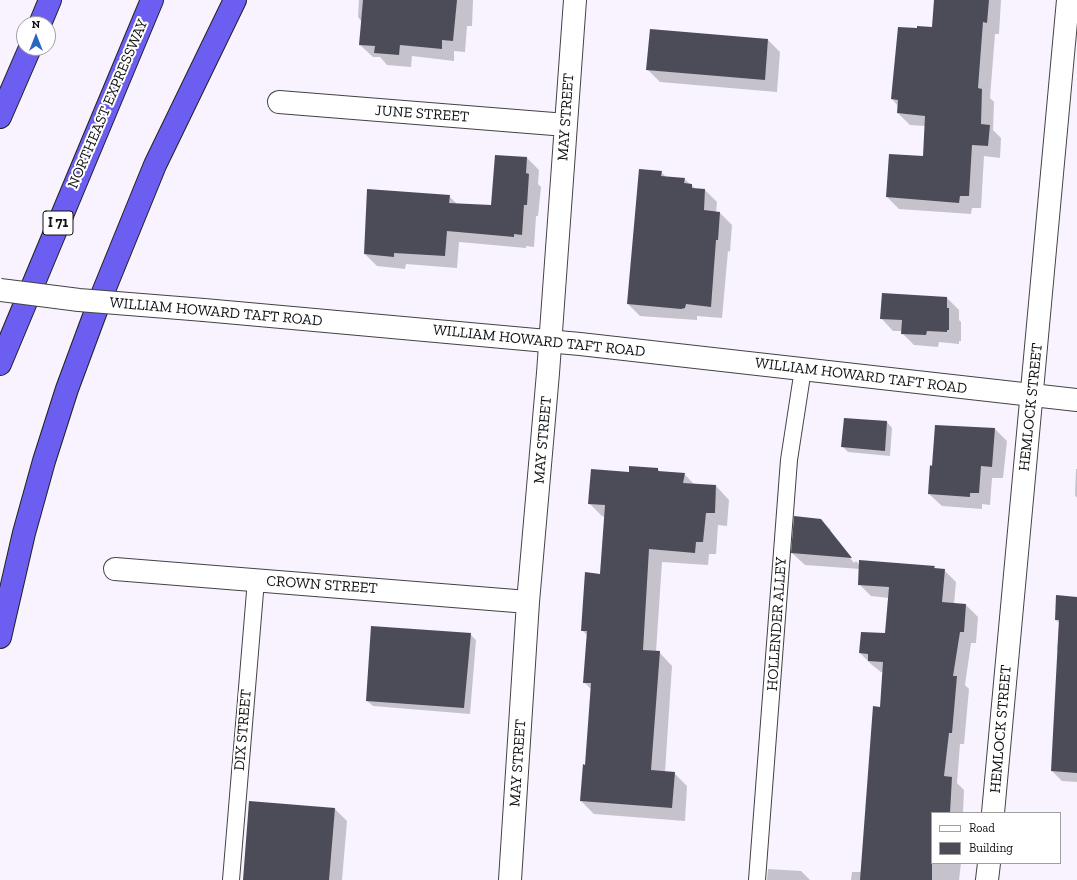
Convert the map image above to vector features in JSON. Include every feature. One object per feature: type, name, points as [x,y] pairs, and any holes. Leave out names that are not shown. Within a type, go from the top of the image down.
[{"type":"highway","points":[[43,16],[50,0]]},
{"type":"highway","name":"NORTHEAST EXPRESSWAY","points":[[0,364],[152,0]]},
{"type":"highway","points":[[0,637],[24,533],[44,461],[67,389],[100,300],[156,165],[235,0]]},
{"type":"highway","points":[[0,117],[27,56]]},
{"type":"street","name":"MAY STREET","points":[[510,880],[528,602],[551,341],[575,0]]},
{"type":"street","name":"HEMLOCK STREET","points":[[993,812],[1068,0]]},
{"type":"street","name":"JUNE STREET","points":[[279,102],[566,125]]},
{"type":"street","name":"WILLIAM HOWARD TAFT ROAD","points":[[0,290],[79,300],[551,341],[1077,400]]},
{"type":"street","name":"CROWN STREET","points":[[115,569],[528,602]]},
{"type":"street","points":[[987,880],[989,864]]},
{"type":"lane","name":"HOLLENDER ALLEY","points":[[757,880],[789,460],[803,369]]},
{"type":"lane","name":"DIX STREET","points":[[232,880],[256,580]]},
{"type":"building","points":[[363,0],[457,0],[453,41],[442,40],[442,49],[400,45],[399,55],[374,53],[375,46],[359,45]]},
{"type":"building","points":[[934,0],[989,0],[987,23],[983,22],[978,88],[982,89],[981,124],[990,125],[988,146],[972,145],[969,196],[960,196],[959,203],[886,197],[889,154],[923,156],[925,116],[897,113],[898,100],[891,99],[898,27],[932,27]]},
{"type":"building","points":[[650,29],[768,39],[765,80],[646,70]]},
{"type":"building","points":[[495,155],[527,157],[526,173],[529,174],[527,205],[524,205],[522,235],[514,234],[514,237],[447,231],[445,256],[394,253],[394,257],[364,254],[367,189],[450,195],[449,203],[491,205]]},
{"type":"building","points":[[639,169],[662,171],[661,176],[685,178],[684,183],[692,184],[692,188],[705,189],[704,210],[720,212],[718,240],[716,240],[711,307],[686,304],[685,308],[681,309],[627,304]]},
{"type":"building","points":[[882,293],[947,297],[947,308],[949,308],[949,330],[947,330],[947,332],[927,331],[926,335],[901,334],[902,320],[880,319]]},
{"type":"building","points":[[844,418],[887,421],[885,451],[841,447]]},
{"type":"building","points":[[935,425],[995,428],[992,467],[981,466],[979,493],[970,493],[970,497],[928,494]]},
{"type":"building","points":[[629,466],[658,468],[658,471],[685,473],[683,483],[716,485],[715,513],[706,513],[703,542],[696,542],[695,553],[649,549],[643,650],[660,651],[651,770],[675,772],[672,808],[580,801],[583,764],[585,765],[591,683],[583,683],[587,631],[581,631],[585,572],[600,574],[605,505],[588,504],[591,469],[629,472]]},
{"type":"building","points":[[794,516],[821,519],[852,558],[791,553]]},
{"type":"building","points":[[859,560],[935,566],[934,568],[945,569],[942,602],[966,604],[964,632],[960,632],[953,676],[957,676],[952,733],[949,733],[944,776],[952,777],[950,812],[931,812],[932,880],[860,880],[873,706],[880,707],[883,662],[868,661],[868,654],[859,653],[861,632],[885,633],[889,587],[858,585]]},
{"type":"building","points":[[1056,595],[1077,597],[1077,773],[1051,771],[1059,620],[1055,620]]},
{"type":"building","points":[[371,626],[471,633],[464,708],[366,701]]},
{"type":"building","points":[[249,801],[335,808],[329,880],[243,880]]}]
